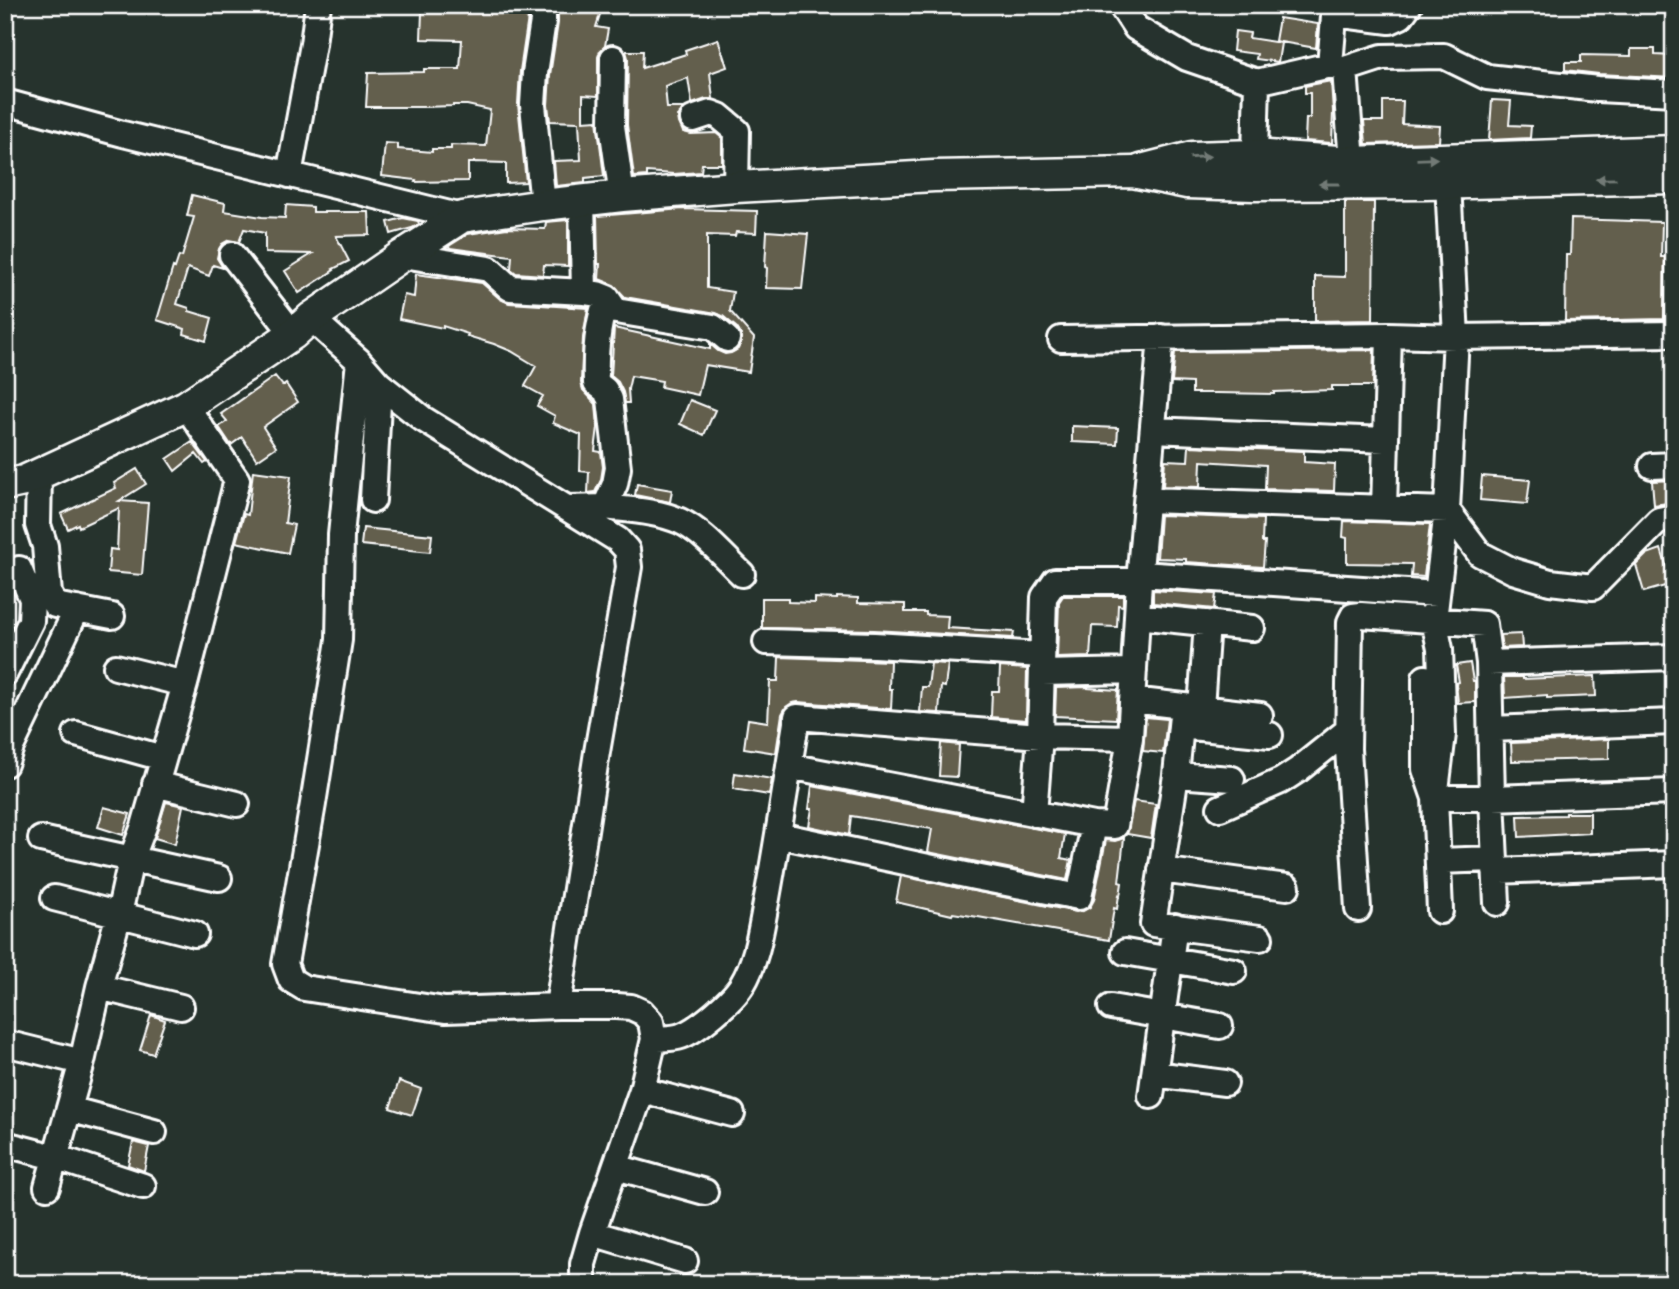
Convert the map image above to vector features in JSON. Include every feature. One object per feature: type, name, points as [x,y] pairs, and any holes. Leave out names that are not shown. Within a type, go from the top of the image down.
[{"type":"main road","points":[[1133,172],[1192,157],[1255,155],[1352,162],[1674,151]]},
{"type":"main road","points":[[5,485],[24,481],[186,406],[462,217],[622,195],[934,176],[1133,172],[1187,183],[1254,185],[1674,178]]},
{"type":"street","points":[[289,174],[318,5]]},
{"type":"street","points":[[543,5],[533,105],[543,205]]},
{"type":"street","points":[[1121,5],[1136,28],[1187,58],[1256,82],[1382,57],[1444,56],[1487,77],[1598,89],[1674,93]]},
{"type":"street","points":[[1352,162],[1338,67],[1335,9],[1390,21],[1401,16],[1409,5]]},
{"type":"street","points":[[613,58],[612,126],[622,195]]},
{"type":"street","points":[[1255,155],[1256,82]]},
{"type":"street","points":[[5,102],[122,134],[462,217]]},
{"type":"street","points":[[693,119],[711,114],[719,116],[737,131],[736,187]]},
{"type":"street","points":[[1440,911],[1435,798],[1425,769],[1425,669],[1434,620],[1447,510],[1456,337],[1448,183]]},
{"type":"street","points":[[582,200],[600,319],[596,383],[605,390],[610,399],[618,468],[615,484],[605,507]]},
{"type":"street","points":[[232,255],[302,326],[359,360],[379,383],[422,419],[568,508],[618,540],[627,550],[629,567],[597,751],[558,1006]]},
{"type":"street","points":[[404,255],[489,269],[510,288],[596,295],[616,311],[713,327],[727,338]]},
{"type":"street","points":[[1061,339],[1674,334]]},
{"type":"street","points":[[1384,509],[1389,335]]},
{"type":"street","points":[[789,766],[1034,814],[1115,826],[1130,738],[1137,616],[1161,337]]},
{"type":"street","points":[[359,360],[341,535],[339,640],[285,964],[291,980],[304,988],[444,1010],[617,1006],[631,1007],[642,1012],[651,1022],[654,1039],[642,1090],[583,1264],[585,1283]]},
{"type":"street","points":[[373,500],[379,383]]},
{"type":"street","points":[[47,1187],[82,1062],[131,860],[144,826],[185,684],[237,480],[186,406]]},
{"type":"street","points":[[1153,430],[1385,440]]},
{"type":"street","points":[[39,474],[38,525],[46,546],[48,594],[55,604],[111,616]]},
{"type":"street","points":[[1147,500],[1447,510]]},
{"type":"street","points":[[568,508],[605,507],[681,521],[698,532],[742,574]]},
{"type":"street","points":[[1447,510],[1480,554],[1513,571],[1550,582],[1593,587],[1659,520],[1674,517]]},
{"type":"street","points":[[5,673],[31,621],[32,598],[12,573],[38,525]]},
{"type":"street","points":[[1034,814],[1040,736],[1044,597],[1055,581],[1140,578],[1437,594]]},
{"type":"street","points":[[5,764],[77,610]]},
{"type":"street","points":[[1358,909],[1348,730],[1350,622],[1353,616],[1361,615],[1485,624],[1489,663],[1497,903]]},
{"type":"street","points":[[1137,616],[1252,628]]},
{"type":"street","points":[[1208,623],[1176,775],[1153,924],[1260,938]]},
{"type":"street","points":[[766,642],[874,645],[1042,664],[1134,671]]},
{"type":"street","points":[[1489,663],[1674,657]]},
{"type":"street","points":[[116,667],[185,684]]},
{"type":"street","points":[[1132,700],[1188,713],[1265,725]]},
{"type":"street","points":[[654,1039],[677,1038],[690,1032],[730,1000],[741,987],[750,969],[757,947],[779,835],[797,718],[1040,736],[1130,738]]},
{"type":"street","points":[[1491,729],[1674,722]]},
{"type":"street","points":[[1220,808],[1298,770],[1348,730]]},
{"type":"street","points":[[76,734],[163,758]]},
{"type":"street","points":[[1176,775],[1232,779]]},
{"type":"street","points":[[155,784],[237,804]]},
{"type":"street","points":[[1435,798],[1492,799],[1674,792]]},
{"type":"street","points":[[779,835],[1079,897],[1094,825]]},
{"type":"street","points":[[41,839],[219,878]]},
{"type":"street","points":[[1437,861],[1494,865],[1674,864]]},
{"type":"street","points":[[1161,870],[1287,887]]},
{"type":"street","points":[[54,898],[195,934]]},
{"type":"street","points":[[1175,926],[1153,1085],[1225,1083]]},
{"type":"street","points":[[1125,952],[1234,971]]},
{"type":"street","points":[[99,987],[181,1007]]},
{"type":"street","points":[[1111,1007],[1220,1026]]},
{"type":"street","points":[[5,1043],[82,1062]]},
{"type":"street","points":[[642,1090],[732,1114]]},
{"type":"street","points":[[69,1109],[154,1132]]},
{"type":"street","points":[[5,1143],[143,1186]]},
{"type":"street","points":[[616,1167],[705,1192]]},
{"type":"street","points":[[592,1233],[685,1261]]},
{"type":"building","points":[[441,5],[514,5],[513,14],[528,18],[518,104],[526,182],[506,183],[506,163],[468,163],[468,181],[415,182],[416,180],[382,176],[385,143],[398,144],[398,149],[432,152],[432,149],[451,149],[451,145],[486,146],[490,110],[467,105],[366,107],[368,73],[460,69],[462,40],[421,39],[422,12],[440,12]]},
{"type":"building","points":[[558,5],[583,10],[584,5],[602,8],[596,27],[608,29],[605,46],[598,57],[598,96],[583,95],[583,121],[597,120],[604,176],[585,178],[585,183],[556,186],[554,161],[581,160],[579,122],[550,121],[550,75]]},
{"type":"building","points":[[1279,18],[1318,24],[1316,48],[1275,41]]},
{"type":"building","points":[[1235,31],[1250,33],[1249,38],[1281,43],[1278,62],[1256,59],[1257,54],[1233,51]]},
{"type":"building","points":[[718,39],[727,67],[710,73],[713,99],[692,104],[688,78],[665,86],[667,108],[683,108],[678,117],[683,132],[716,133],[722,138],[722,164],[702,164],[701,172],[647,172],[647,176],[634,177],[627,125],[626,51],[643,51],[642,68],[686,54],[685,50]]},
{"type":"building","points":[[1631,49],[1655,49],[1655,55],[1674,56],[1674,78],[1565,70],[1565,62],[1581,62],[1581,55],[1631,56]]},
{"type":"building","points":[[1331,81],[1332,143],[1305,141],[1306,118],[1310,118],[1310,93],[1305,93],[1305,86]]},
{"type":"building","points":[[1492,100],[1511,101],[1509,125],[1531,126],[1530,138],[1489,140]]},
{"type":"building","points":[[1383,101],[1403,101],[1402,124],[1440,126],[1439,142],[1366,144],[1364,121],[1383,121]]},
{"type":"building","points":[[192,195],[225,203],[224,211],[262,217],[285,218],[286,205],[313,207],[313,212],[369,212],[370,235],[336,236],[349,261],[299,293],[285,271],[312,254],[265,253],[265,233],[244,229],[239,242],[229,240],[219,249],[217,258],[223,268],[213,265],[209,276],[188,268],[177,304],[212,318],[206,341],[184,334],[185,329],[157,320],[173,267],[175,268],[179,256],[182,257],[194,217],[187,216]]},
{"type":"building","points":[[1345,202],[1374,202],[1373,320],[1315,321],[1315,276],[1345,277]]},
{"type":"building","points":[[683,209],[757,211],[756,233],[736,232],[735,236],[707,235],[707,288],[733,292],[730,311],[754,338],[749,372],[705,365],[698,395],[661,387],[662,381],[631,376],[629,403],[625,403],[618,382],[611,376],[614,328],[710,349],[710,344],[725,354],[738,349],[741,342],[737,328],[723,316],[625,297],[614,285],[599,279],[597,216]]},
{"type":"building","points":[[403,218],[418,221],[419,224],[391,234],[388,222]]},
{"type":"building","points":[[1571,219],[1662,222],[1661,257],[1665,257],[1664,319],[1565,321],[1566,255],[1570,255]]},
{"type":"building","points":[[568,220],[568,266],[544,265],[543,275],[516,273],[511,269],[512,256],[449,246],[468,234],[507,228],[545,229],[546,222]]},
{"type":"building","points":[[767,231],[808,234],[802,289],[766,288]]},
{"type":"building","points":[[416,274],[482,283],[500,299],[509,303],[588,308],[583,338],[581,383],[583,390],[596,404],[598,427],[595,451],[601,452],[603,467],[595,492],[588,493],[589,472],[580,471],[581,435],[553,423],[555,416],[537,406],[543,396],[525,386],[536,366],[511,351],[467,336],[468,334],[443,326],[399,319],[404,295],[414,297]]},
{"type":"building","points":[[1374,350],[1373,386],[1332,386],[1332,390],[1274,394],[1192,393],[1192,383],[1172,382],[1175,352]]},
{"type":"building","points":[[275,376],[283,386],[286,384],[298,402],[263,427],[276,447],[257,460],[242,437],[231,445],[219,427],[227,421],[221,414]]},
{"type":"building","points":[[690,400],[715,410],[704,435],[680,424]]},
{"type":"building","points":[[1072,426],[1118,428],[1117,444],[1072,442]]},
{"type":"building","points":[[192,442],[207,462],[204,464],[196,454],[175,471],[167,459]]},
{"type":"building","points":[[1189,446],[1304,451],[1304,462],[1335,464],[1334,491],[1265,489],[1266,465],[1201,461],[1200,487],[1163,486],[1165,460],[1188,461]]},
{"type":"building","points":[[137,469],[146,484],[119,501],[148,503],[142,575],[108,572],[110,549],[117,550],[119,508],[79,527],[78,524],[68,529],[61,514],[116,488],[114,483]]},
{"type":"building","points":[[253,471],[291,476],[285,523],[294,525],[288,553],[236,542],[244,514],[248,515]]},
{"type":"building","points":[[1482,476],[1530,480],[1527,504],[1480,500]]},
{"type":"building","points":[[1674,480],[1674,502],[1654,505],[1652,481]]},
{"type":"building","points":[[637,484],[672,490],[670,502],[635,495]]},
{"type":"building","points":[[1160,515],[1263,519],[1263,567],[1157,558]]},
{"type":"building","points":[[1344,521],[1430,524],[1424,577],[1411,576],[1412,564],[1347,563],[1347,538],[1343,537]]},
{"type":"building","points":[[363,528],[432,535],[430,552],[361,545]]},
{"type":"building","points":[[1661,549],[1672,584],[1644,592],[1636,565],[1647,554]]},
{"type":"building","points":[[1153,590],[1216,594],[1214,609],[1153,603]]},
{"type":"building","points":[[1063,596],[1123,596],[1123,606],[1118,605],[1117,627],[1092,626],[1090,657],[1057,658],[1059,602]]},
{"type":"building","points":[[762,598],[788,598],[788,602],[815,603],[815,598],[858,598],[858,603],[905,604],[905,612],[948,616],[947,628],[1014,632],[1013,638],[874,630],[762,628]]},
{"type":"building","points":[[1521,634],[1522,647],[1502,648],[1500,635]]},
{"type":"building","points":[[779,657],[890,661],[891,709],[792,703],[782,714],[776,753],[744,748],[748,719],[768,722],[770,681],[778,681]]},
{"type":"building","points":[[931,663],[948,664],[945,687],[941,686],[939,713],[920,712],[922,687],[928,687]]},
{"type":"building","points":[[1470,663],[1475,681],[1475,702],[1458,703],[1456,683],[1459,682],[1456,665]]},
{"type":"building","points":[[1000,667],[1027,669],[1026,720],[991,717],[992,691],[999,691]]},
{"type":"building","points":[[1595,676],[1596,696],[1505,698],[1504,677],[1523,679]]},
{"type":"building","points":[[1056,688],[1118,690],[1116,719],[1055,716]]},
{"type":"building","points":[[1146,717],[1167,719],[1163,753],[1143,751]]},
{"type":"building","points":[[1609,739],[1609,759],[1512,761],[1511,743]]},
{"type":"building","points":[[941,743],[959,745],[957,777],[939,776]]},
{"type":"building","points":[[735,773],[772,779],[769,795],[733,789]]},
{"type":"building","points":[[812,786],[1065,834],[1061,858],[1071,860],[1067,880],[928,852],[932,829],[851,816],[849,835],[809,826]]},
{"type":"building","points":[[1134,801],[1156,804],[1151,838],[1127,834]]},
{"type":"building","points":[[166,802],[183,806],[175,844],[155,838]]},
{"type":"building","points":[[104,807],[130,814],[123,835],[98,827]]},
{"type":"building","points":[[1590,813],[1590,833],[1519,837],[1518,816]]},
{"type":"building","points":[[1124,838],[1119,882],[1122,883],[1117,909],[1114,908],[1109,940],[953,913],[952,915],[896,902],[901,876],[1076,912],[1083,911],[1090,907],[1094,900],[1106,840]]},
{"type":"building","points":[[151,1015],[165,1020],[153,1054],[140,1050]]},
{"type":"building","points":[[399,1081],[421,1089],[412,1115],[390,1108]]},
{"type":"building","points":[[133,1142],[149,1146],[144,1171],[128,1165]]}]
